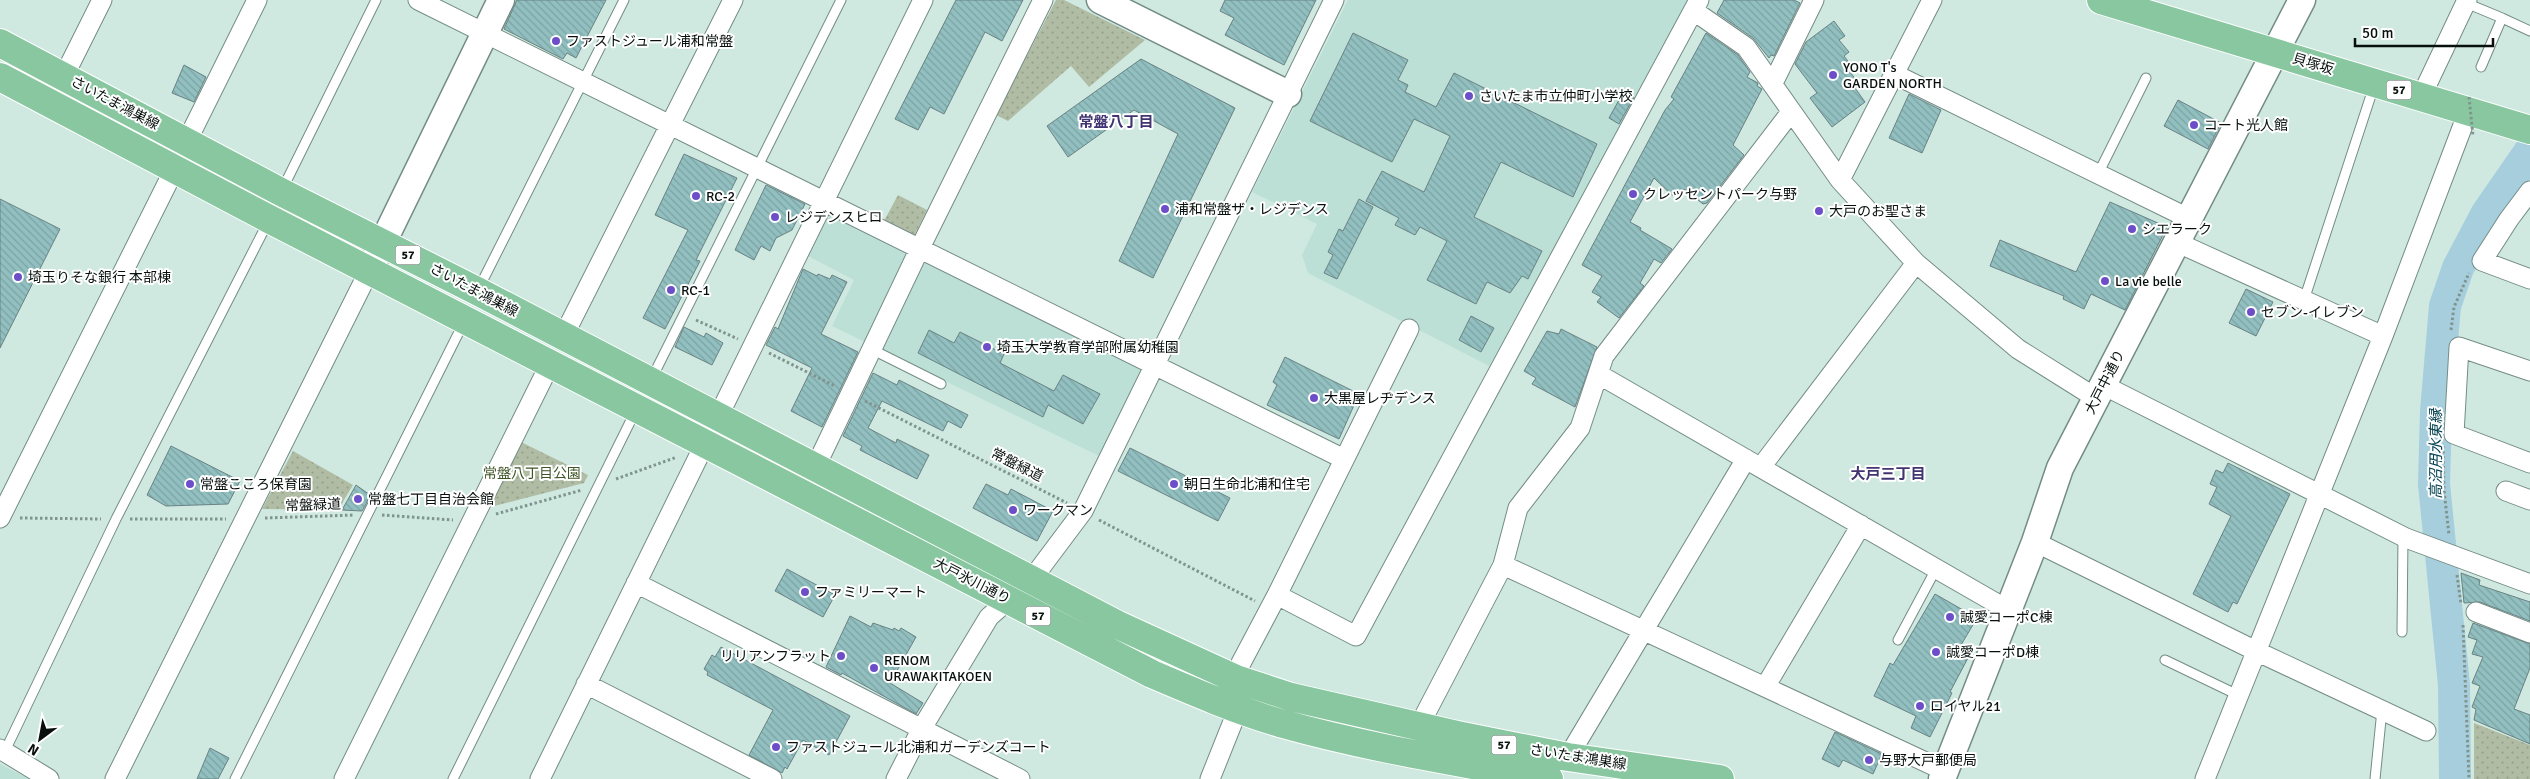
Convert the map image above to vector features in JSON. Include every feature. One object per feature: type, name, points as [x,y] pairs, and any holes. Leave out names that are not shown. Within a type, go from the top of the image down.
[{"type":"main road","name":"貝塚坂","points":[[2101,0],[2375,82],[2470,115],[2527,129]]},
{"type":"main road","name":"さいたま鴻巣線","points":[[0,43],[281,192],[477,291],[815,468]]},
{"type":"main road","name":"57","points":[[0,77],[369,271],[705,443]]},
{"type":"main road","name":"大戸氷川通り","points":[[705,443],[1152,674],[1238,709],[1281,723]]},
{"type":"main road","name":"57","points":[[815,468],[1126,629],[1236,679]]},
{"type":"main road","name":"さいたま鴻巣線","points":[[1236,679],[1291,697],[1568,757],[1720,779]]},
{"type":"main road","name":"さいたま鴻巣線","points":[[1281,723],[1385,748],[1549,779]]},
{"type":"street","points":[[64,76],[102,0]]},
{"type":"street","points":[[187,141],[257,0]]},
{"type":"street","points":[[418,0],[1344,459]]},
{"type":"street","points":[[115,779],[369,271],[501,0]]},
{"type":"street","points":[[563,337],[733,0]]},
{"type":"street","points":[[540,779],[718,418],[749,344],[823,201],[922,0]]},
{"type":"street","points":[[815,468],[873,350],[920,248],[1043,0]]},
{"type":"street","points":[[1100,0],[1288,94]]},
{"type":"street","points":[[896,779],[922,728],[989,618],[1032,579],[1083,511],[1334,0]]},
{"type":"street","points":[[1773,83],[1814,0]]},
{"type":"street","points":[[1840,180],[1932,0]]},
{"type":"street","name":"大戸中通り","points":[[1944,775],[2035,542],[2060,468],[2302,0]]},
{"type":"street","points":[[2421,97],[2466,1]]},
{"type":"street","points":[[1273,602],[1356,636],[1697,5],[1746,47],[1840,180],[1916,263],[2018,349],[2100,392],[2319,494],[2403,536],[2530,584]]},
{"type":"street","points":[[1894,74],[2188,218]]},
{"type":"street","points":[[1420,726],[1503,565],[1518,508],[1580,428],[1604,356],[1791,112]]},
{"type":"street","points":[[2205,779],[2470,115]]},
{"type":"street","points":[[0,518],[175,168]]},
{"type":"street","points":[[2530,191],[2509,218],[2482,261],[2530,280]]},
{"type":"street","points":[[2176,242],[2383,336]]},
{"type":"street","points":[[1568,757],[1644,630],[1753,463],[1916,263]]},
{"type":"street","points":[[1236,679],[1241,663],[1409,329]]},
{"type":"street","points":[[2530,371],[2460,347],[2454,434],[2530,463]]},
{"type":"street","points":[[344,779],[474,521],[550,364]]},
{"type":"street","points":[[1598,374],[2008,610]]},
{"type":"street","points":[[2506,491],[2530,500]]},
{"type":"street","points":[[1765,687],[1861,525]]},
{"type":"street","points":[[2035,542],[2256,651],[2426,731]]},
{"type":"street","points":[[1503,565],[1765,687],[1944,775]]},
{"type":"street","points":[[636,582],[1020,779]]},
{"type":"street","points":[[2466,613],[2530,633]]},
{"type":"street","points":[[586,684],[772,779]]},
{"type":"street","points":[[1210,779],[1238,709]]},
{"type":"street","points":[[2,750],[49,779]]},
{"type":"lane","points":[[281,192],[376,0]]},
{"type":"lane","points":[[477,291],[624,0]]},
{"type":"lane","points":[[650,383],[840,0]]},
{"type":"lane","points":[[2466,1],[2530,31]]},
{"type":"lane","points":[[2481,67],[2502,18]]},
{"type":"lane","points":[[2098,174],[2146,78]]},
{"type":"lane","points":[[2304,300],[2375,82]]},
{"type":"lane","points":[[2,750],[116,519],[269,219]]},
{"type":"lane","points":[[235,779],[465,319]]},
{"type":"lane","points":[[873,350],[941,384]]},
{"type":"lane","points":[[453,779],[637,409]]},
{"type":"lane","points":[[2402,632],[2403,536]]},
{"type":"lane","points":[[1898,640],[1936,569]]},
{"type":"lane","points":[[2165,660],[2238,695]]},
{"type":"lane","points":[[2375,779],[2382,710]]},
{"type":"path","points":[[2470,115],[2481,67]]},
{"type":"path","points":[[2451,332],[2454,307],[2473,266]]},
{"type":"path","name":"常盤緑道","points":[[684,314],[851,394],[1083,511],[1273,602]]},
{"type":"path","points":[[2443,439],[2445,552],[2466,613],[2469,779]]},
{"type":"path","name":"常盤緑道","points":[[0,518],[245,519],[368,514],[474,521],[599,485],[677,457]]},
{"type":"shaded area","name":"さいたま市立仲町小学校","points":[[1348,0],[1690,0],[1493,368],[1308,273],[1302,255],[1317,224],[1252,192]]},
{"type":"shaded area","name":"埼玉大学教育学部附属幼稚園","points":[[829,214],[1142,368],[1099,456],[832,326],[854,280],[808,256]]},
{"type":"shaded area","points":[[0,764],[29,779],[0,779]]},
{"type":"green space","points":[[1056,0],[1064,0],[1145,40],[1089,87],[1071,66],[1008,121],[996,115]]},
{"type":"green space","points":[[898,195],[927,210],[914,236],[884,221]]},
{"type":"green space","name":"常盤八丁目公園","points":[[521,442],[588,475],[584,483],[490,507]]},
{"type":"green space","points":[[293,451],[353,485],[338,510],[262,509]]},
{"type":"green space","points":[[2474,723],[2530,745],[2530,779],[2474,779]]},
{"type":"building","name":"ファストジュール浦和常盤","points":[[517,0],[606,0],[576,58],[567,53],[563,59],[504,29]]},
{"type":"building","points":[[956,0],[1023,0],[1002,41],[985,32],[944,114],[930,107],[918,130],[895,119]]},
{"type":"building","points":[[1225,0],[1316,0],[1284,65],[1225,35],[1234,18],[1220,11]]},
{"type":"building","points":[[1724,0],[1794,0],[1800,3],[1774,56],[1771,55],[1769,58],[1753,38],[1717,13]]},
{"type":"building","name":"YONO T's GARDEN NORTH","points":[[1834,21],[1845,36],[1839,40],[1849,52],[1844,56],[1854,69],[1850,72],[1860,85],[1855,88],[1865,102],[1832,127],[1810,98],[1817,93],[1795,64],[1806,42]]},
{"type":"building","points":[[1353,33],[1408,60],[1398,80],[1408,85],[1405,92],[1436,107],[1454,73],[1597,144],[1573,197],[1501,162],[1474,217],[1542,251],[1528,279],[1522,276],[1510,293],[1487,282],[1476,304],[1427,280],[1447,241],[1420,227],[1415,235],[1395,225],[1399,218],[1366,201],[1382,171],[1424,192],[1450,136],[1414,119],[1392,162],[1310,121]]},
{"type":"building","points":[[1706,33],[1738,55],[1750,72],[1747,77],[1758,83],[1757,86],[1762,89],[1733,145],[1744,155],[1707,203],[1703,204],[1684,189],[1675,198],[1654,178],[1630,222],[1672,249],[1661,263],[1654,259],[1640,283],[1644,286],[1619,318],[1597,302],[1601,297],[1592,292],[1602,276],[1582,265],[1665,110],[1674,99],[1671,97]]},
{"type":"building","name":"浦和常盤ザ・レジデンス","points":[[1141,59],[1235,108],[1153,278],[1119,261],[1178,134],[1134,110],[1068,157],[1047,126]]},
{"type":"building","points":[[184,65],[206,77],[194,102],[172,93]]},
{"type":"building","points":[[1624,91],[1634,97],[1619,124],[1609,118]]},
{"type":"building","points":[[1909,94],[1941,110],[1922,153],[1889,138]]},
{"type":"building","name":"コート光人館","points":[[2178,100],[2221,123],[2208,149],[2164,126]]},
{"type":"building","points":[[684,154],[737,178],[696,260],[700,261],[665,329],[643,318],[688,230],[655,215]]},
{"type":"building","name":"レジデンスヒロ","points":[[766,185],[805,204],[792,230],[776,238],[770,251],[761,246],[754,260],[735,250]]},
{"type":"building","name":"埼玉りそな銀行 本部棟","points":[[0,199],[60,229],[0,348]]},
{"type":"building","points":[[1359,199],[1373,207],[1337,279],[1324,273],[1333,255],[1328,252],[1339,229],[1343,231]]},
{"type":"building","points":[[2110,202],[2167,227],[2125,310],[2091,294],[2084,309],[2063,299],[2064,296],[1990,266],[2000,240],[2076,272]]},
{"type":"building","points":[[803,269],[817,276],[818,274],[830,279],[832,275],[847,282],[821,334],[858,352],[822,427],[791,411],[812,368],[766,345],[775,327],[778,329]]},
{"type":"building","name":"セブン-イレブン","points":[[2246,289],[2273,302],[2256,336],[2229,323]]},
{"type":"building","points":[[1471,316],[1494,328],[1481,352],[1459,340]]},
{"type":"building","points":[[684,327],[704,337],[706,333],[723,343],[712,365],[675,347]]},
{"type":"building","points":[[1561,329],[1597,347],[1575,407],[1532,384],[1536,378],[1524,371],[1547,331],[1559,334]]},
{"type":"building","points":[[929,330],[954,343],[960,332],[1004,354],[1000,363],[1054,391],[1063,375],[1100,394],[1083,424],[1048,405],[1043,417],[918,353]]},
{"type":"building","name":"大黒屋レヂデンス","points":[[1285,357],[1359,394],[1339,439],[1267,405],[1277,385],[1273,382]]},
{"type":"building","points":[[873,373],[897,385],[899,380],[968,415],[961,428],[948,421],[943,431],[882,401],[868,428],[896,443],[897,439],[929,455],[917,479],[860,450],[862,446],[843,436]]},
{"type":"building","points":[[171,446],[240,481],[228,504],[166,506],[147,495]]},
{"type":"building","name":"朝日生命北浦和住宅","points":[[1130,448],[1230,498],[1218,521],[1118,471]]},
{"type":"building","points":[[2228,463],[2290,494],[2237,604],[2233,602],[2228,612],[2193,594],[2231,516],[2209,504],[2217,487],[2210,484],[2216,470],[2223,473]]},
{"type":"building","points":[[986,484],[1008,495],[1011,489],[1053,511],[1037,541],[973,508]]},
{"type":"building","points":[[356,485],[370,495],[365,506],[362,511],[342,510]]},
{"type":"building","points":[[787,569],[835,595],[823,617],[775,591]]},
{"type":"building","points":[[2461,573],[2480,580],[2479,585],[2530,602],[2530,621],[2480,602],[2464,603]]},
{"type":"building","points":[[1935,594],[1977,618],[1958,650],[1969,656],[1950,692],[1952,693],[1930,737],[1911,728],[1916,716],[1874,696],[1890,663],[1893,665]]},
{"type":"building","points":[[850,616],[871,627],[873,623],[893,630],[894,628],[899,631],[901,628],[916,637],[890,683],[923,703],[916,714],[842,673],[841,675],[826,667]]},
{"type":"building","points":[[2473,623],[2530,644],[2530,668],[2514,709],[2530,715],[2530,744],[2474,720],[2476,709],[2472,707],[2480,686],[2472,683],[2483,657],[2472,654],[2477,640],[2468,637]]},
{"type":"building","points":[[721,647],[850,716],[829,755],[803,740],[787,769],[785,767],[782,773],[749,755],[773,710],[707,675],[708,672],[704,669],[712,655],[715,657]]},
{"type":"building","points":[[1835,732],[1882,754],[1873,774],[1843,760],[1839,767],[1822,759]]},
{"type":"building","points":[[210,748],[229,758],[218,779],[197,779]]},
{"type":"waterway","name":"高沼用水東縁","points":[[2455,779],[2454,685],[2434,484],[2436,411],[2445,306],[2458,268],[2487,213],[2530,151]]},
{"type":"place","name":"ファストジュール浦和常盤","points":[[556,41]]},
{"type":"place","name":"YONO T's GARDEN NORTH","points":[[1833,75]]},
{"type":"place","name":"さいたま市立仲町小学校","points":[[1469,96]]},
{"type":"place","name":"コート光人館","points":[[2194,125]]},
{"type":"place","name":"クレッセントパーク与野","points":[[1633,194]]},
{"type":"place","name":"RC-2","points":[[696,196]]},
{"type":"place","name":"浦和常盤ザ・レジデンス","points":[[1165,209]]},
{"type":"place","name":"大戸のお聖さま","points":[[1819,211]]},
{"type":"place","name":"レジデンスヒロ","points":[[775,217]]},
{"type":"place","name":"シエラーク","points":[[2132,229]]},
{"type":"place","name":"埼玉りそな銀行 本部棟","points":[[18,277]]},
{"type":"place","name":"La vie belle","points":[[2105,281]]},
{"type":"place","name":"RC-1","points":[[671,290]]},
{"type":"place","name":"セブン-イレブン","points":[[2251,312]]},
{"type":"place","name":"埼玉大学教育学部附属幼稚園","points":[[987,347]]},
{"type":"place","name":"大黒屋レヂデンス","points":[[1314,398]]},
{"type":"place","name":"常盤こころ保育園","points":[[190,484]]},
{"type":"place","name":"朝日生命北浦和住宅","points":[[1174,484]]},
{"type":"place","name":"常盤七丁目自治会館","points":[[358,499]]},
{"type":"place","name":"ワークマン","points":[[1013,510]]},
{"type":"place","name":"ファミリーマート","points":[[805,592]]},
{"type":"place","name":"誠愛コーポC棟","points":[[1950,617]]},
{"type":"place","name":"誠愛コーポD棟","points":[[1936,652]]},
{"type":"place","name":"リリアンフラット","points":[[841,656]]},
{"type":"place","name":"RENOM URAWAKITAKOEN","points":[[874,668]]},
{"type":"place","name":"ロイヤル21","points":[[1920,706]]},
{"type":"place","name":"ファストジュール北浦和ガーデンズコート","points":[[776,747]]},
{"type":"place","name":"与野大戸郵便局","points":[[1869,760]]},
{"type":"district","name":"常盤八丁目","points":[[1116,122]]},
{"type":"district","name":"大戸三丁目","points":[[1888,474]]}]
